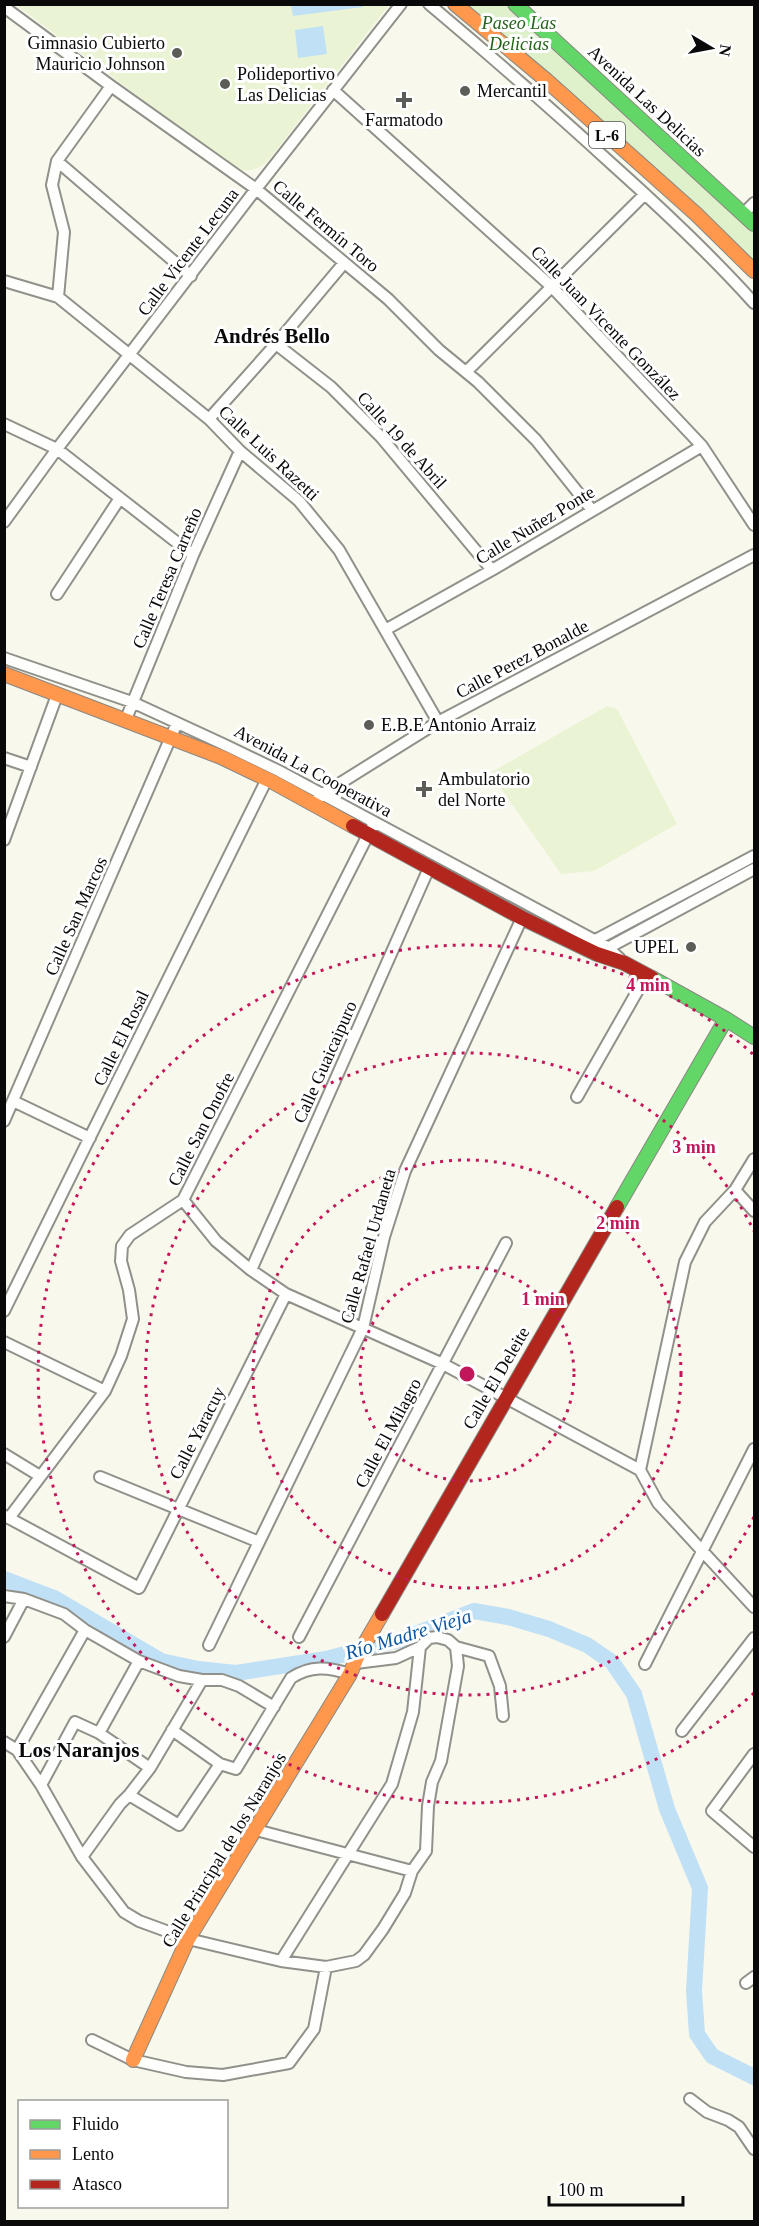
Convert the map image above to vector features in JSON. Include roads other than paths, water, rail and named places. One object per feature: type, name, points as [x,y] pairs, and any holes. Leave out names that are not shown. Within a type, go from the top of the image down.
[{"type":"street","name":"Calle Vicente Lecuna","points":[[4,522],[256,189],[400,4]]},
{"type":"street","points":[[429,4],[516,77],[645,194],[724,269],[754,303]]},
{"type":"street","name":"L-6","points":[[456,5],[498,38],[736,250],[754,271]]},
{"type":"street","name":"Avenida Las Delicias","points":[[514,5],[754,224]]},
{"type":"street","name":"Calle Fermín Toro","points":[[4,7],[256,189],[388,299],[536,441],[592,510]]},
{"type":"street","points":[[57,297],[64,232],[52,185],[57,160],[111,86]]},
{"type":"street","name":"Calle Juan Vicente González","points":[[333,90],[552,287],[702,446],[754,525]]},
{"type":"street","points":[[57,160],[191,276]]},
{"type":"street","points":[[466,372],[645,194]]},
{"type":"street","points":[[743,214],[754,203]]},
{"type":"street","points":[[736,250],[754,256]]},
{"type":"street","points":[[209,419],[344,263]]},
{"type":"street","name":"Calle Luis Razetti","points":[[4,281],[57,297],[209,419],[240,451],[299,501],[339,550],[438,722]]},
{"type":"street","name":"Calle 19 de Abril","points":[[276,344],[331,387],[381,437],[492,570]]},
{"type":"street","points":[[4,424],[57,450],[193,555]]},
{"type":"street","name":"Calle Nuñez Ponte","points":[[385,630],[492,570],[702,446]]},
{"type":"street","name":"Calle Teresa Carreño","points":[[126,719],[193,555],[240,451]]},
{"type":"street","points":[[57,594],[120,498]]},
{"type":"street","name":"Calle Perez Bonalde","points":[[316,798],[438,722],[754,555]]},
{"type":"street","name":"Avenida La Cooperativa","points":[[4,658],[132,702],[279,771],[316,798],[596,947],[754,1037]]},
{"type":"street","name":"Avenida La Cooperativa","points":[[4,674],[172,737],[316,798]]},
{"type":"street","points":[[4,840],[57,695]]},
{"type":"street","name":"Calle San Marcos","points":[[4,1121],[177,723]]},
{"type":"street","points":[[4,758],[31,767]]},
{"type":"street","name":"Calle El Rosal","points":[[4,1311],[267,779]]},
{"type":"street","name":"Avenida La Cooperativa","points":[[372,829],[429,868],[522,918],[596,947]]},
{"type":"street","name":"Calle San Onofre","points":[[7,1517],[105,1390],[121,1356],[133,1319],[129,1290],[121,1261],[122,1246],[130,1235],[183,1200],[372,829]]},
{"type":"street","points":[[596,947],[754,856]]},
{"type":"street","name":"Calle Guaicaipuro","points":[[251,1270],[429,868]]},
{"type":"street","points":[[596,947],[754,869]]},
{"type":"street","name":"Calle Rafael Urdaneta","points":[[209,1645],[363,1328],[384,1237],[405,1171],[522,918]]},
{"type":"street","points":[[577,1098],[646,976]]},
{"type":"street","name":"Calle El Deleite","points":[[354,1664],[506,1396],[726,1019]]},
{"type":"street","points":[[13,1101],[90,1138]]},
{"type":"street","points":[[640,1470],[685,1262],[705,1222],[735,1190],[754,1160]]},
{"type":"street","points":[[735,1190],[754,1211]]},
{"type":"street","points":[[183,1200],[216,1241],[285,1294],[443,1364],[640,1470],[658,1503],[754,1608]]},
{"type":"street","name":"Calle El Milagro","points":[[299,1637],[506,1243]]},
{"type":"street","name":"Calle Yaracuy","points":[[7,1517],[139,1588],[285,1294]]},
{"type":"street","points":[[4,1342],[105,1390]]},
{"type":"street","points":[[645,1664],[703,1554],[754,1449]]},
{"type":"street","points":[[4,1454],[40,1476]]},
{"type":"street","points":[[100,1477],[259,1542]]},
{"type":"street","points":[[4,1596],[24,1599],[64,1614],[85,1630],[139,1661],[179,1676],[202,1680],[222,1680],[239,1686],[274,1707]]},
{"type":"street","points":[[4,1637],[24,1599]]},
{"type":"street","points":[[17,1750],[85,1630]]},
{"type":"street","points":[[172,1731],[220,1764],[234,1770],[238,1768],[291,1678],[303,1670],[396,1659],[420,1647],[429,1638],[437,1637],[448,1640],[456,1647],[489,1656],[500,1686],[503,1716]]},
{"type":"street","points":[[682,1731],[754,1638]]},
{"type":"street","points":[[282,1961],[392,1784],[413,1712],[420,1647]]},
{"type":"street","points":[[4,1742],[17,1750],[41,1785],[82,1857],[124,1912],[140,1921],[188,1939],[282,1961],[326,1967],[356,1961],[364,1955],[383,1929],[405,1893],[412,1872],[426,1851],[429,1798],[432,1782],[441,1761],[458,1666],[456,1647]]},
{"type":"street","points":[[99,1733],[139,1661]]},
{"type":"street","name":"Calle Principal de los Naranjos","points":[[133,2060],[188,1939],[256,1830],[354,1664]]},
{"type":"street","points":[[82,1857],[120,1804],[150,1768],[202,1680]]},
{"type":"street","points":[[41,1785],[75,1722],[99,1733],[150,1768]]},
{"type":"street","points":[[753,1757],[712,1810],[754,1847]]},
{"type":"street","points":[[129,1796],[179,1825],[220,1764]]},
{"type":"street","points":[[256,1830],[349,1853],[412,1872]]},
{"type":"street","points":[[92,2040],[133,2060],[186,2072],[223,2074],[289,2063],[314,2029],[326,1967]]},
{"type":"street","points":[[690,2099],[707,2112],[739,2127],[754,2149]]},
{"type":"water","points":[[291,5],[363,5],[363,7],[293,16]]},
{"type":"water","points":[[323,26],[327,54],[298,58],[295,30]]},
{"type":"waterway","name":"Río Madre Vieja","points":[[4,1579],[54,1598],[161,1661],[198,1669],[236,1673],[326,1659],[403,1639],[474,1611],[508,1617],[549,1629],[587,1645],[612,1662],[634,1694],[667,1809],[700,1888],[694,1991],[697,2034],[712,2056],[754,2077]]},
{"type":"place","name":"Gimnasio Cubierto Mauricio Johnson","points":[[177,53]]},
{"type":"place","name":"Polideportivo Las Delicias","points":[[225,84]]},
{"type":"place","name":"Mercantil","points":[[465,91]]},
{"type":"place","name":"Farmatodo","points":[[404,100]]},
{"type":"place","name":"E.B.E Antonio Arraiz","points":[[369,725]]},
{"type":"place","name":"Ambulatorio del Norte","points":[[424,789]]},
{"type":"place","name":"UPEL","points":[[691,947]]},
{"type":"district","name":"Andrés Bello","points":[[272,336]]},
{"type":"district","name":"Los Naranjos","points":[[79,1750]]},
{"type":"park label","name":"Paseo Las Delicias","points":[[519,33]]}]
